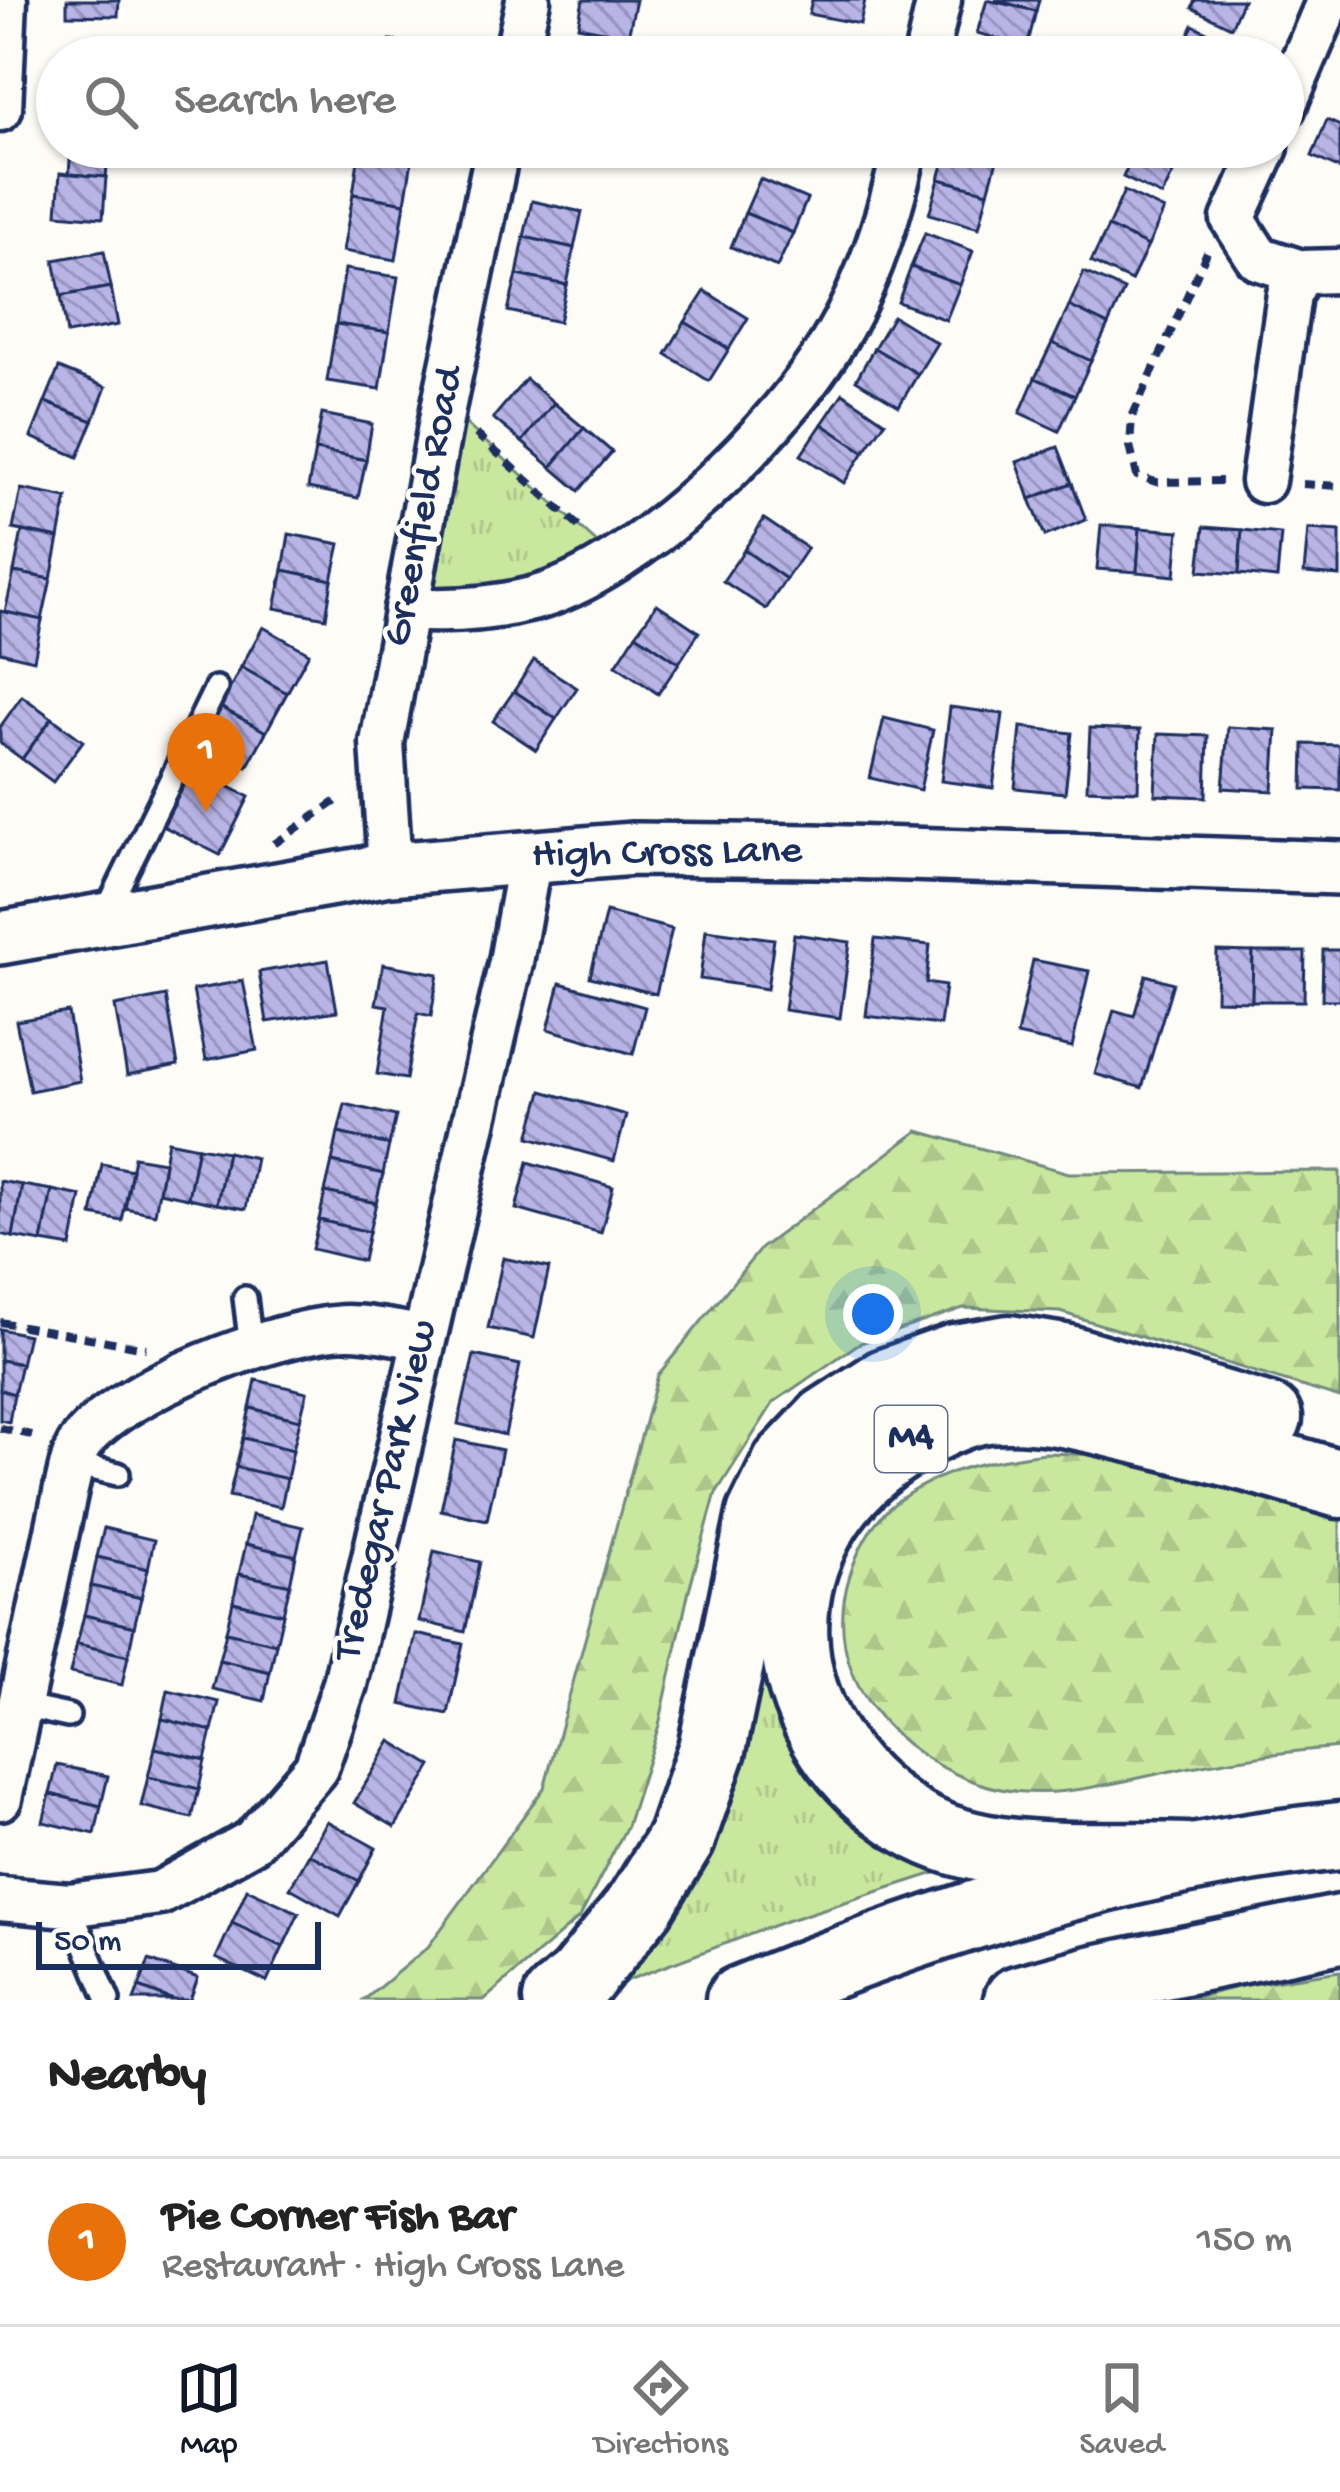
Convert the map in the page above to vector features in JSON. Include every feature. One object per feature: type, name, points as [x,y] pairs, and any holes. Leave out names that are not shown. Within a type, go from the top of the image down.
[{"type":"highway","points":[[557,2000],[580,1980],[641,1904],[681,1839],[712,1749],[761,1515],[786,1464],[827,1421],[886,1382],[955,1358],[1009,1349],[1064,1358],[1340,1440]]},
{"type":"highway","name":"M4","points":[[1186,1857],[1041,1857],[1001,1852],[914,1824],[850,1776],[820,1734],[795,1654],[795,1598],[810,1547],[838,1498],[872,1464],[918,1435],[984,1409],[1056,1410],[1244,1454],[1340,1484]]},
{"type":"highway","name":"M4","points":[[740,2000],[1011,1901],[1186,1857],[1340,1836]]},
{"type":"highway","points":[[1018,2000],[1095,1979],[1340,1929]]},
{"type":"street","points":[[0,109],[5,0]]},
{"type":"street","points":[[521,36],[528,0]]},
{"type":"street","points":[[931,36],[939,0]]},
{"type":"street","points":[[1304,59],[1329,0]]},
{"type":"street","name":"Greenfield Road","points":[[390,869],[382,743],[444,404],[494,168]]},
{"type":"street","points":[[406,609],[459,613],[537,598],[616,560],[680,511],[768,428],[808,381],[838,334],[865,279],[899,168]]},
{"type":"street","points":[[1257,168],[1233,220],[1258,258],[1320,272]]},
{"type":"street","points":[[1263,481],[1288,294],[1320,272]]},
{"type":"street","name":"High Cross Lane","points":[[0,938],[390,869],[633,849],[815,850],[1340,868]]},
{"type":"street","name":"Tredegar Park View","points":[[0,1899],[70,1905],[160,1893],[253,1841],[316,1768],[345,1684],[511,962],[530,856]]},
{"type":"street","points":[[0,1798],[10,1703],[80,1445],[118,1409],[235,1354],[302,1331],[351,1327],[422,1337]]},
{"type":"lane","points":[[101,922],[216,688]]},
{"type":"lane","points":[[235,1354],[244,1298]]},
{"type":"lane","points":[[73,1464],[118,1474]]},
{"type":"lane","points":[[10,1703],[68,1716]]},
{"type":"lane","points":[[70,1905],[108,2000]]},
{"type":"path","points":[[1233,220],[1217,229],[1132,417],[1130,446],[1137,476],[1156,482],[1340,486]]},
{"type":"path","points":[[444,404],[616,560]]},
{"type":"path","points":[[0,1322],[235,1354]]},
{"type":"green space","points":[[444,404],[616,560],[406,609]]},
{"type":"green space","points":[[918,1131],[1069,1173],[1340,1171],[1340,1398],[1060,1312],[963,1308],[858,1344],[774,1402],[716,1493],[659,1725],[627,1826],[580,1917],[484,2000],[364,2000],[428,1947],[544,1788],[658,1375],[761,1248]]},
{"type":"green space","points":[[1045,1453],[1133,1456],[1340,1511],[1340,1747],[1037,1792],[988,1786],[954,1773],[895,1733],[872,1708],[855,1678],[845,1646],[843,1611],[863,1544],[890,1507],[934,1480],[987,1462]]},
{"type":"green space","points":[[761,1664],[786,1734],[828,1797],[867,1828],[954,1867],[786,1921],[596,1992]]},
{"type":"green space","points":[[1340,1971],[1340,2000],[1185,2000],[1241,1986]]},
{"type":"building","points":[[67,0],[119,0],[118,16],[67,15]]},
{"type":"building","points":[[583,0],[636,0],[628,36],[578,26]]},
{"type":"building","points":[[812,0],[865,0],[860,24],[809,14]]},
{"type":"building","points":[[987,0],[1036,11],[1030,36],[977,33]]},
{"type":"building","points":[[995,0],[1039,0],[1036,11]]},
{"type":"building","points":[[1195,0],[1243,0],[1231,27],[1192,8]]},
{"type":"building","points":[[1193,25],[1215,36],[1188,36]]},
{"type":"building","points":[[1327,120],[1340,126],[1340,169],[1312,156]]},
{"type":"building","points":[[69,168],[107,168],[106,177],[69,174]]},
{"type":"building","points":[[357,168],[411,168],[405,203],[353,194]]},
{"type":"building","points":[[942,168],[995,168],[988,192],[939,179]]},
{"type":"building","points":[[1127,168],[1176,168],[1162,196],[1123,177]]},
{"type":"building","points":[[60,173],[106,177],[103,218],[57,214]]},
{"type":"building","points":[[760,179],[807,199],[793,233],[745,213]]},
{"type":"building","points":[[939,179],[988,192],[979,228],[929,214]]},
{"type":"building","points":[[1124,191],[1164,210],[1148,246],[1108,227]]},
{"type":"building","points":[[353,194],[405,203],[396,260],[343,251]]},
{"type":"building","points":[[532,201],[582,212],[574,248],[524,237]]},
{"type":"building","points":[[745,213],[793,233],[777,267],[731,247]]},
{"type":"building","points":[[1108,227],[1148,246],[1131,281],[1091,262]]},
{"type":"building","points":[[925,233],[973,251],[960,285],[911,267]]},
{"type":"building","points":[[524,237],[574,248],[567,285],[517,275]]},
{"type":"building","points":[[104,251],[111,287],[61,296],[54,260]]},
{"type":"building","points":[[911,267],[960,285],[946,320],[898,302]]},
{"type":"building","points":[[345,269],[398,277],[389,332],[336,324]]},
{"type":"building","points":[[1084,272],[1124,290],[1108,325],[1069,306]]},
{"type":"building","points":[[517,275],[567,285],[559,322],[508,311]]},
{"type":"building","points":[[111,287],[118,325],[67,334],[61,296]]},
{"type":"building","points":[[705,291],[748,318],[729,349],[685,322]]},
{"type":"building","points":[[1069,306],[1108,325],[1091,361],[1052,343]]},
{"type":"building","points":[[893,316],[937,343],[918,374],[874,348]]},
{"type":"building","points":[[685,322],[729,349],[709,381],[666,354]]},
{"type":"building","points":[[336,324],[389,332],[380,389],[327,381]]},
{"type":"building","points":[[1052,343],[1091,361],[1075,396],[1035,378]]},
{"type":"building","points":[[874,348],[918,374],[899,406],[856,380]]},
{"type":"building","points":[[59,368],[106,387],[93,421],[45,402]]},
{"type":"building","points":[[1035,378],[1075,396],[1059,431],[1020,413]]},
{"type":"building","points":[[526,379],[554,403],[522,442],[493,418]]},
{"type":"building","points":[[843,393],[885,422],[864,452],[822,424]]},
{"type":"building","points":[[45,402],[93,421],[78,457],[31,437]]},
{"type":"building","points":[[554,403],[584,428],[551,467],[522,442]]},
{"type":"building","points":[[322,414],[372,424],[366,460],[315,450]]},
{"type":"building","points":[[822,424],[864,452],[844,483],[801,455]]},
{"type":"building","points":[[584,428],[612,452],[579,491],[551,467]]},
{"type":"building","points":[[1058,447],[1072,483],[1030,499],[1017,462]]},
{"type":"building","points":[[315,450],[366,460],[358,498],[308,488]]},
{"type":"building","points":[[1072,483],[1086,520],[1045,536],[1030,499]]},
{"type":"building","points":[[21,489],[67,498],[59,538],[13,529]]},
{"type":"building","points":[[764,519],[807,548],[786,579],[744,550]]},
{"type":"building","points":[[1101,525],[1140,528],[1137,572],[1097,569]]},
{"type":"building","points":[[1204,527],[1242,530],[1239,574],[1199,571]]},
{"type":"building","points":[[1140,528],[1179,531],[1175,576],[1137,572]]},
{"type":"building","points":[[1308,529],[1340,531],[1340,576],[1304,573]]},
{"type":"building","points":[[1242,530],[1281,534],[1277,578],[1239,574]]},
{"type":"building","points":[[22,531],[59,538],[51,579],[14,572]]},
{"type":"building","points":[[289,534],[340,544],[332,580],[283,570]]},
{"type":"building","points":[[744,550],[786,579],[766,609],[723,581]]},
{"type":"building","points":[[283,570],[332,580],[326,618],[275,608]]},
{"type":"building","points":[[14,572],[51,579],[42,620],[5,612]]},
{"type":"building","points":[[657,604],[699,632],[679,663],[636,634]]},
{"type":"building","points":[[0,611],[42,620],[34,660],[0,652]]},
{"type":"building","points":[[263,627],[309,653],[287,693],[241,667]]},
{"type":"building","points":[[636,634],[679,663],[658,694],[616,665]]},
{"type":"building","points":[[534,660],[577,688],[556,719],[514,691]]},
{"type":"building","points":[[241,667],[287,693],[266,732],[220,707]]},
{"type":"building","points":[[514,691],[556,719],[536,750],[493,721]]},
{"type":"building","points":[[22,696],[52,718],[22,759],[0,743],[0,727]]},
{"type":"building","points":[[220,707],[266,732],[247,767],[201,742]]},
{"type":"building","points":[[950,707],[1003,714],[993,788],[941,781]]},
{"type":"building","points":[[52,718],[83,741],[53,782],[22,759]]},
{"type":"building","points":[[884,718],[933,730],[920,790],[870,778]]},
{"type":"building","points":[[1021,727],[1072,733],[1065,793],[1015,788]]},
{"type":"building","points":[[1228,727],[1277,730],[1273,791],[1223,788]]},
{"type":"building","points":[[1090,728],[1140,730],[1138,791],[1087,789]]},
{"type":"building","points":[[1158,734],[1208,736],[1206,797],[1155,795]]},
{"type":"building","points":[[1304,744],[1340,745],[1340,790],[1303,789]]},
{"type":"building","points":[[193,768],[249,797],[220,855],[163,826]]},
{"type":"building","points":[[606,912],[672,929],[656,994],[590,977]]},
{"type":"building","points":[[706,930],[774,939],[767,989],[700,979]]},
{"type":"building","points":[[794,934],[850,942],[840,1018],[784,1010]]},
{"type":"building","points":[[875,939],[930,945],[926,983],[945,986],[940,1025],[866,1016]]},
{"type":"building","points":[[1323,950],[1340,950],[1340,1000],[1322,1000]]},
{"type":"building","points":[[1217,951],[1253,952],[1252,1001],[1216,1000]]},
{"type":"building","points":[[1253,952],[1305,952],[1304,1001],[1252,1001]]},
{"type":"building","points":[[328,960],[337,1011],[267,1022],[259,972]]},
{"type":"building","points":[[1033,960],[1089,971],[1072,1047],[1017,1035]]},
{"type":"building","points":[[383,964],[438,974],[431,1016],[418,1013],[406,1079],[377,1074],[388,1006],[376,1004]]},
{"type":"building","points":[[1146,975],[1173,983],[1142,1088],[1095,1074],[1114,1010],[1134,1016]]},
{"type":"building","points":[[243,981],[257,1050],[206,1060],[193,990]]},
{"type":"building","points":[[560,983],[645,1007],[633,1054],[548,1029]]},
{"type":"building","points":[[166,996],[178,1065],[127,1075],[115,1006]]},
{"type":"building","points":[[68,1012],[80,1081],[30,1091],[16,1021]]},
{"type":"building","points":[[542,1091],[626,1115],[614,1161],[529,1137]]},
{"type":"building","points":[[345,1104],[396,1116],[389,1145],[338,1133]]},
{"type":"building","points":[[338,1133],[389,1145],[383,1174],[332,1162]]},
{"type":"building","points":[[168,1141],[198,1147],[188,1198],[159,1192]]},
{"type":"building","points":[[198,1147],[227,1152],[217,1204],[188,1198]]},
{"type":"building","points":[[227,1152],[256,1158],[246,1209],[217,1204]]},
{"type":"building","points":[[134,1157],[164,1162],[155,1214],[125,1208]]},
{"type":"building","points":[[332,1162],[383,1174],[376,1203],[325,1192]]},
{"type":"building","points":[[528,1162],[613,1187],[601,1233],[516,1209]]},
{"type":"building","points":[[102,1164],[132,1170],[122,1221],[92,1215]]},
{"type":"building","points":[[0,1181],[22,1185],[13,1237],[0,1234]]},
{"type":"building","points":[[22,1185],[52,1190],[42,1242],[13,1237]]},
{"type":"building","points":[[52,1190],[81,1196],[71,1247],[42,1242]]},
{"type":"building","points":[[325,1192],[376,1203],[369,1232],[319,1220]]},
{"type":"building","points":[[319,1220],[369,1232],[363,1261],[312,1249]]},
{"type":"building","points":[[503,1258],[549,1268],[534,1338],[488,1328]]},
{"type":"building","points":[[0,1329],[28,1335],[21,1364],[0,1360]]},
{"type":"building","points":[[474,1355],[520,1365],[505,1435],[458,1424]]},
{"type":"building","points":[[0,1360],[21,1364],[14,1394],[0,1390]]},
{"type":"building","points":[[256,1380],[307,1392],[300,1420],[250,1408]]},
{"type":"building","points":[[0,1390],[14,1394],[9,1422],[0,1420]]},
{"type":"building","points":[[250,1408],[300,1420],[293,1450],[243,1438]]},
{"type":"building","points":[[243,1438],[293,1450],[287,1479],[236,1467]]},
{"type":"building","points":[[456,1440],[502,1450],[487,1520],[441,1510]]},
{"type":"building","points":[[236,1467],[287,1479],[281,1507],[229,1496]]},
{"type":"building","points":[[252,1515],[303,1527],[296,1556],[246,1544]]},
{"type":"building","points":[[104,1528],[154,1540],[148,1569],[97,1557]]},
{"type":"building","points":[[246,1544],[296,1556],[290,1585],[239,1574]]},
{"type":"building","points":[[434,1551],[480,1562],[465,1632],[419,1621]]},
{"type":"building","points":[[97,1557],[148,1569],[141,1598],[91,1586]]},
{"type":"building","points":[[239,1574],[290,1585],[283,1614],[233,1602]]},
{"type":"building","points":[[91,1586],[141,1598],[134,1627],[84,1615]]},
{"type":"building","points":[[233,1602],[283,1614],[276,1644],[226,1632]]},
{"type":"building","points":[[84,1615],[134,1627],[128,1656],[77,1644]]},
{"type":"building","points":[[226,1632],[276,1644],[270,1672],[219,1660]]},
{"type":"building","points":[[416,1634],[463,1644],[448,1714],[401,1704]]},
{"type":"building","points":[[77,1644],[128,1656],[122,1685],[70,1673]]},
{"type":"building","points":[[219,1660],[270,1672],[264,1701],[212,1689]]},
{"type":"building","points":[[168,1690],[219,1702],[212,1731],[162,1719]]},
{"type":"building","points":[[162,1719],[212,1731],[205,1760],[155,1748]]},
{"type":"building","points":[[391,1741],[432,1766],[395,1827],[354,1803]]},
{"type":"building","points":[[155,1748],[205,1760],[199,1789],[148,1777]]},
{"type":"building","points":[[57,1765],[108,1776],[101,1806],[50,1794]]},
{"type":"building","points":[[148,1777],[199,1789],[192,1818],[141,1806]]},
{"type":"building","points":[[50,1794],[101,1806],[95,1834],[43,1822]]},
{"type":"building","points":[[327,1821],[376,1848],[359,1881],[309,1854]]},
{"type":"building","points":[[309,1854],[359,1881],[340,1916],[290,1888]]},
{"type":"building","points":[[247,1889],[299,1913],[283,1947],[232,1923]]},
{"type":"building","points":[[232,1923],[283,1947],[267,1982],[216,1958]]},
{"type":"building","points":[[149,1960],[198,1978],[190,2000],[173,2000],[139,1987]]},
{"type":"building","points":[[139,1987],[173,2000],[134,2000]]},
{"type":"place","name":"Pie Corner Fish Bar","points":[[206,812]]}]
